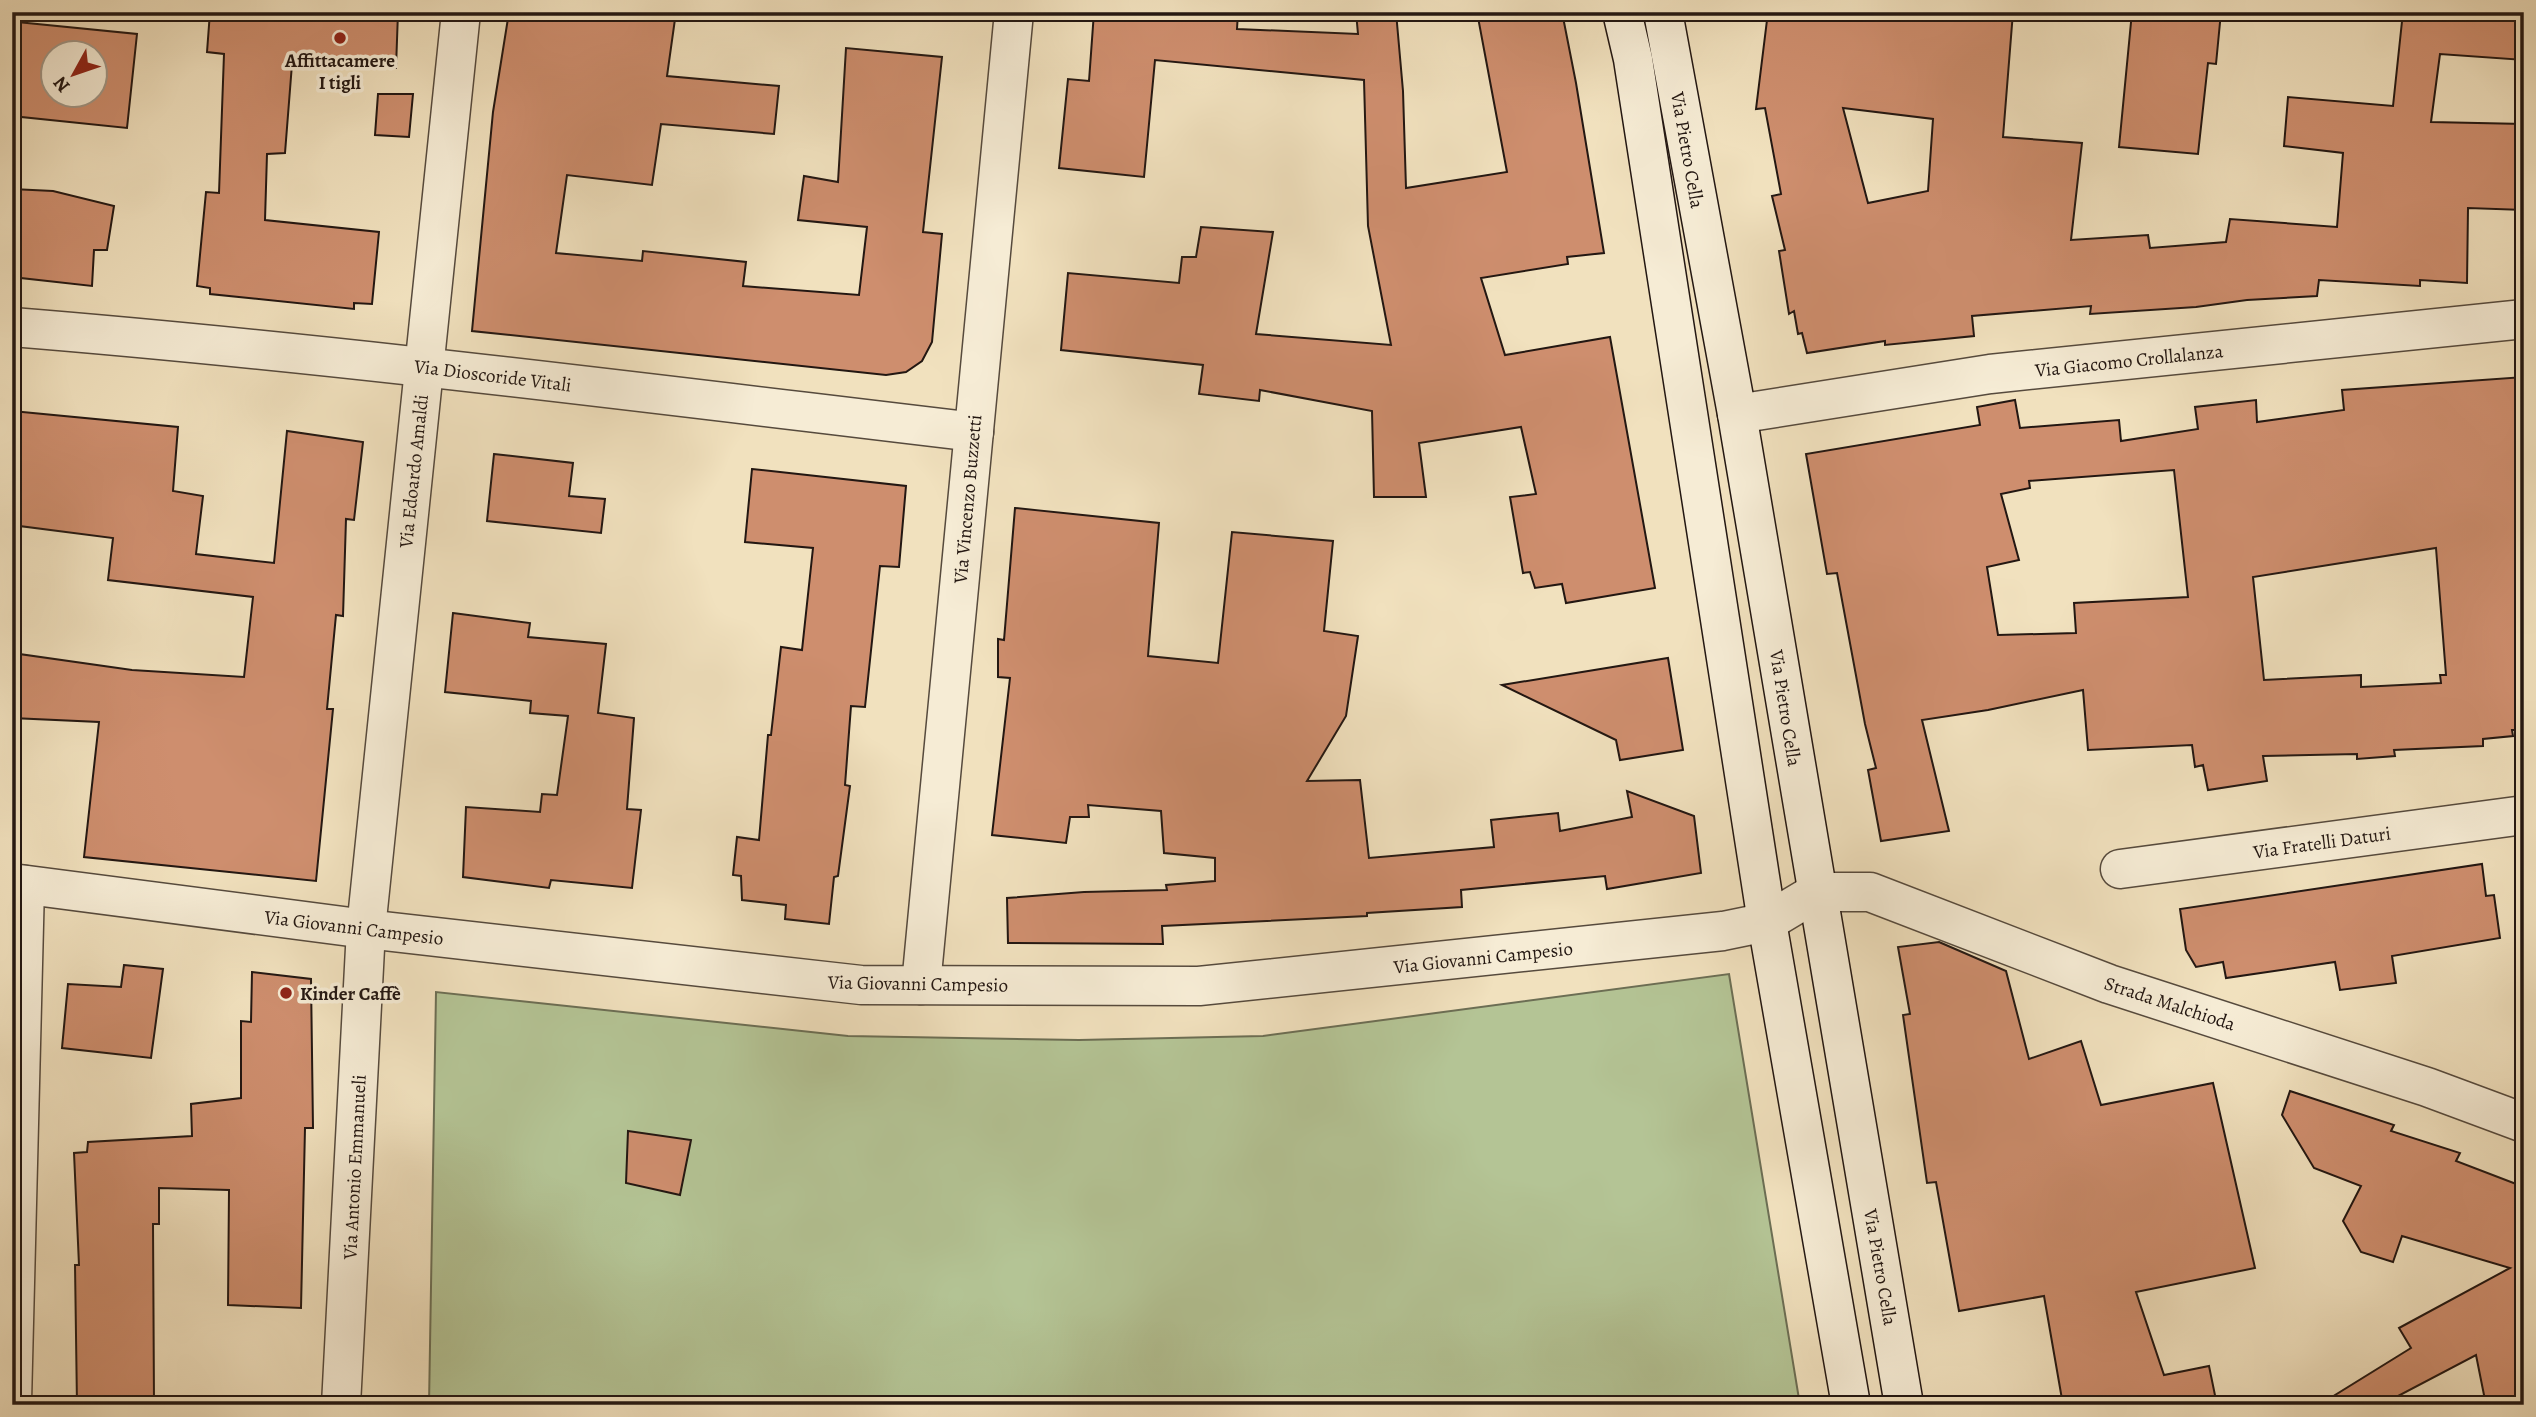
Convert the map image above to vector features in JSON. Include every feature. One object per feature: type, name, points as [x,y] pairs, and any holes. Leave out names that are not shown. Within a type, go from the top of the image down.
[{"type":"street","name":"Via Edoardo Amaldi","points":[[366,929],[461,12]]},
{"type":"street","name":"Via Vincenzo Buzzetti","points":[[921,985],[1014,12]]},
{"type":"street","name":"Via Pietro Cella","points":[[1622,12],[1633,59],[1767,922],[1851,1405]]},
{"type":"street","name":"Via Pietro Cella","points":[[1662,12],[1737,414],[1904,1405]]},
{"type":"street","name":"Via Giacomo Crollalanza","points":[[1737,414],[1990,374],[2524,319]]},
{"type":"street","name":"Via Dioscoride Vitali","points":[[12,327],[156,338],[423,367],[974,432]]},
{"type":"street","name":"Via Fratelli Daturi","points":[[2120,869],[2524,815]]},
{"type":"street","name":"Via Giovanni Campesio","points":[[19,884],[366,929],[861,985],[1199,986],[1723,931],[1767,922],[1817,892]]},
{"type":"street","points":[[12,1402],[19,884]]},
{"type":"street","name":"Strada Malchioda","points":[[1817,892],[1870,892],[2109,984],[2427,1087],[2524,1123]]},
{"type":"street","name":"Via Antonio Emmanueli","points":[[341,1405],[366,929]]},
{"type":"green space","points":[[1729,974],[1800,1405],[429,1405],[436,992],[848,1036],[1079,1040],[1263,1036]]},
{"type":"building","points":[[210,12],[398,12],[396,68],[292,64],[285,153],[267,154],[265,220],[379,232],[372,304],[354,303],[354,309],[210,294],[210,288],[197,286],[206,192],[219,193],[224,54],[207,52]]},
{"type":"building","points":[[509,12],[676,12],[667,76],[779,86],[774,134],[661,124],[652,185],[567,175],[556,253],[642,261],[643,251],[746,262],[743,286],[859,295],[867,227],[798,220],[804,176],[838,182],[846,48],[942,57],[923,232],[942,234],[932,342],[922,361],[906,372],[886,375],[472,331],[493,112]]},
{"type":"building","points":[[1094,12],[1129,12],[1194,20],[1195,12],[1238,12],[1237,29],[1358,34],[1356,12],[1396,12],[1403,91],[1406,188],[1507,172],[1477,12],[1562,12],[1604,253],[1567,257],[1568,264],[1481,278],[1505,355],[1610,337],[1655,588],[1566,603],[1562,584],[1535,588],[1530,572],[1523,573],[1510,497],[1536,494],[1521,427],[1419,443],[1426,497],[1374,497],[1372,411],[1260,390],[1259,401],[1199,394],[1203,365],[1061,350],[1068,273],[1179,283],[1182,257],[1196,257],[1201,227],[1273,232],[1256,334],[1391,345],[1368,226],[1364,80],[1155,60],[1144,177],[1059,168],[1068,79],[1089,81]]},
{"type":"building","points":[[1768,12],[2013,12],[2003,137],[2082,143],[2071,240],[2148,235],[2150,248],[2226,242],[2230,219],[2337,227],[2343,153],[2284,146],[2288,97],[2393,106],[2403,12],[2524,12],[2524,60],[2440,54],[2431,122],[2524,124],[2524,210],[2468,208],[2467,283],[2420,280],[2420,286],[2319,280],[2317,296],[2090,314],[2091,306],[1972,316],[1974,336],[1885,345],[1885,341],[1807,353],[1802,333],[1798,334],[1794,311],[1789,314],[1779,251],[1785,250],[1772,196],[1781,194],[1765,108],[1756,109]],"holes":[[[1843,108],[1933,119],[1928,191],[1868,203]]]},
{"type":"building","points":[[2132,12],[2221,12],[2216,64],[2208,63],[2198,154],[2119,147]]},
{"type":"building","points":[[17,22],[137,34],[127,128],[12,116],[12,61]]},
{"type":"building","points":[[378,94],[413,94],[409,137],[375,135]]},
{"type":"building","points":[[12,189],[53,191],[114,206],[107,250],[94,250],[92,286],[12,277]]},
{"type":"building","points":[[2524,377],[2524,730],[2512,730],[2513,736],[2483,739],[2483,746],[2394,750],[2395,756],[2357,759],[2357,754],[2263,756],[2267,781],[2208,790],[2203,765],[2195,767],[2192,745],[2088,750],[2083,690],[1988,710],[1922,720],[1949,831],[1881,841],[1868,770],[1876,768],[1865,724],[1837,573],[1827,574],[1806,454],[1980,425],[1977,407],[2015,400],[2020,428],[2119,420],[2121,441],[2198,429],[2195,407],[2256,400],[2257,422],[2344,410],[2342,390]],"holes":[[[2174,470],[2188,597],[2074,603],[2076,633],[1998,635],[1987,567],[2019,560],[2001,494],[2030,488],[2029,481]],[[2436,548],[2446,675],[2440,675],[2441,683],[2361,687],[2361,675],[2264,680],[2253,577]]]},
{"type":"building","points":[[12,411],[178,427],[173,491],[203,496],[196,554],[274,563],[287,431],[363,442],[354,520],[346,519],[343,616],[336,615],[327,709],[333,709],[316,881],[84,857],[99,722],[12,718],[12,653],[132,670],[244,677],[253,597],[108,580],[113,538],[12,525]]},
{"type":"building","points":[[494,454],[573,463],[569,496],[605,499],[601,533],[487,521]]},
{"type":"building","points":[[752,469],[906,486],[899,567],[880,566],[865,707],[851,706],[845,785],[850,786],[838,876],[834,877],[829,924],[785,919],[786,905],[742,900],[741,876],[733,875],[737,837],[759,840],[768,735],[771,735],[781,647],[802,650],[813,548],[745,542]]},
{"type":"building","points":[[1015,508],[1159,523],[1148,656],[1218,663],[1232,532],[1333,541],[1324,631],[1358,636],[1346,716],[1307,781],[1360,780],[1369,858],[1494,847],[1491,820],[1558,813],[1560,831],[1632,817],[1627,791],[1694,816],[1701,873],[1607,889],[1605,876],[1461,890],[1462,907],[1367,913],[1367,916],[1162,926],[1163,944],[1008,943],[1007,898],[1084,892],[1167,890],[1166,885],[1215,881],[1215,858],[1164,853],[1161,811],[1088,805],[1089,817],[1070,817],[1066,843],[992,835],[1010,678],[998,677],[998,639],[1004,640]]},
{"type":"building","points":[[453,613],[530,623],[528,637],[606,644],[598,713],[634,718],[627,809],[641,810],[632,888],[551,880],[549,888],[463,877],[466,807],[540,812],[542,794],[557,795],[568,716],[530,713],[531,701],[445,692]]},
{"type":"building","points":[[1668,658],[1683,750],[1620,760],[1616,740],[1502,685]]},
{"type":"building","points":[[2482,864],[2486,896],[2494,895],[2500,938],[2392,956],[2396,983],[2340,990],[2335,962],[2226,978],[2223,962],[2196,967],[2186,950],[2180,909]]},
{"type":"building","points":[[1939,942],[2006,971],[2029,1059],[2081,1041],[2101,1105],[2213,1083],[2255,1268],[2136,1292],[2164,1375],[2209,1366],[2217,1405],[2063,1405],[2044,1296],[1959,1311],[1936,1182],[1927,1183],[1903,1015],[1910,1014],[1898,947]]},
{"type":"building","points":[[124,965],[163,969],[151,1058],[62,1048],[68,984],[121,987]]},
{"type":"building","points":[[252,972],[311,979],[313,1128],[305,1128],[301,1308],[228,1305],[229,1190],[159,1188],[159,1224],[153,1224],[154,1402],[77,1405],[75,1265],[79,1265],[74,1153],[87,1152],[88,1142],[192,1136],[191,1104],[241,1098],[241,1021],[251,1022]]},
{"type":"building","points":[[2290,1091],[2394,1125],[2391,1131],[2460,1153],[2456,1161],[2524,1187],[2524,1405],[2486,1405],[2476,1355],[2381,1405],[2319,1405],[2411,1348],[2399,1328],[2510,1268],[2402,1236],[2393,1262],[2361,1252],[2343,1221],[2361,1186],[2314,1168],[2282,1115]]},
{"type":"building","points":[[628,1131],[691,1140],[680,1195],[626,1183]]},
{"type":"place","name":"Affittacamere I tigli","points":[[340,38]]},
{"type":"place","name":"Kinder Caffè","points":[[286,993]]}]
